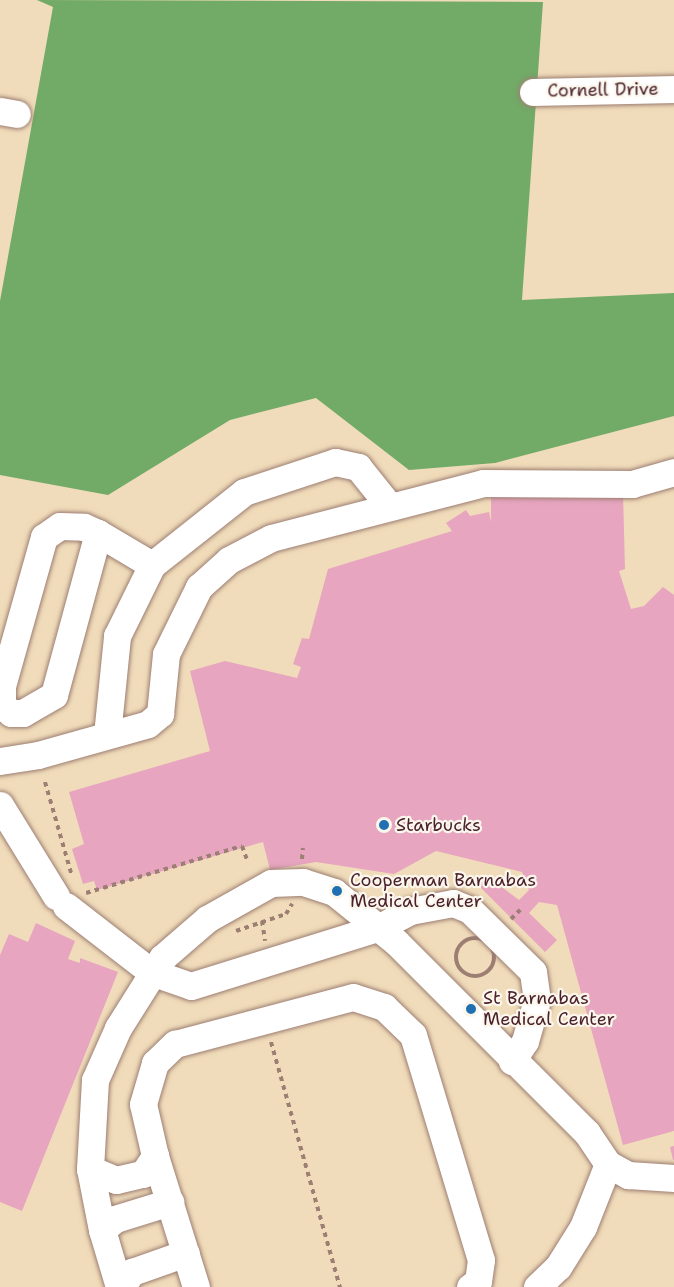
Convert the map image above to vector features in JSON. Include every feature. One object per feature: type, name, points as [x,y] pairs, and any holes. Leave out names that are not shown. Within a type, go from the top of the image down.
[{"type":"street","name":"Cornell Drive","points":[[533,92],[674,89]]},
{"type":"street","points":[[107,735],[117,636],[152,565],[244,492],[335,462],[358,467],[390,507]]},
{"type":"street","points":[[0,761],[148,724],[160,714],[166,654],[199,587],[230,560],[271,538],[483,483],[632,484],[671,479]]},
{"type":"street","points":[[98,533],[54,695],[23,713],[11,713],[2,705],[2,686],[44,537],[60,526],[98,533],[152,565]]},
{"type":"street","points":[[0,805],[69,895],[152,972],[191,986],[380,927],[410,912],[453,903],[470,910],[533,972],[537,1000],[525,1041],[512,1061]]},
{"type":"street","points":[[120,1287],[102,1230],[90,1169],[95,1080],[118,1028],[152,972],[207,919],[271,884],[303,882],[334,892],[380,927],[512,1061],[587,1133],[608,1164],[628,1175],[674,1178]]},
{"type":"street","points":[[196,1287],[155,1156],[143,1104],[155,1063],[175,1044],[353,997],[384,1006],[413,1035],[481,1260],[478,1281],[470,1287]]},
{"type":"street","points":[[90,1169],[116,1180],[143,1174],[155,1156]]},
{"type":"street","points":[[537,1287],[558,1267],[583,1227],[608,1164]]},
{"type":"street","points":[[102,1230],[115,1219],[170,1202]]},
{"type":"street","points":[[120,1287],[132,1272],[186,1253]]},
{"type":"path","points":[[45,782],[69,895],[242,846],[247,860]]},
{"type":"path","points":[[262,921],[270,960]]},
{"type":"path","points":[[468,939],[485,941],[493,951],[493,964],[478,976],[464,974],[456,964],[458,946],[468,939]]},
{"type":"path","points":[[265,1020],[340,1287]]},
{"type":"green space","points":[[37,0],[543,2],[522,300],[674,293],[674,416],[495,463],[409,470],[316,398],[230,420],[108,495],[0,475],[0,301],[53,7]]},
{"type":"building","name":"Cooperman Barnabas Medical Center","points":[[623,493],[625,569],[619,571],[631,609],[644,606],[663,587],[674,595],[674,1131],[623,1145],[557,905],[539,902],[529,913],[557,940],[545,952],[477,884],[486,875],[519,900],[529,890],[522,872],[436,851],[394,874],[316,862],[270,870],[263,842],[97,890],[94,881],[83,884],[72,849],[84,844],[69,792],[210,751],[190,671],[225,661],[297,678],[301,667],[293,664],[302,638],[309,639],[328,569],[452,531],[446,523],[466,510],[470,516],[489,512],[491,522],[491,495]]},
{"type":"building","points":[[36,923],[75,941],[68,959],[80,963],[80,958],[118,972],[22,1211],[0,1202],[0,955],[9,934],[28,942]]},
{"type":"building","points":[[674,1146],[674,1160],[673,1160],[670,1147]]},
{"type":"place","name":"Starbucks","points":[[384,825]]},
{"type":"place","name":"Cooperman Barnabas Medical Center","points":[[337,891]]},
{"type":"place","name":"St Barnabas Medical Center","points":[[471,1009]]}]
